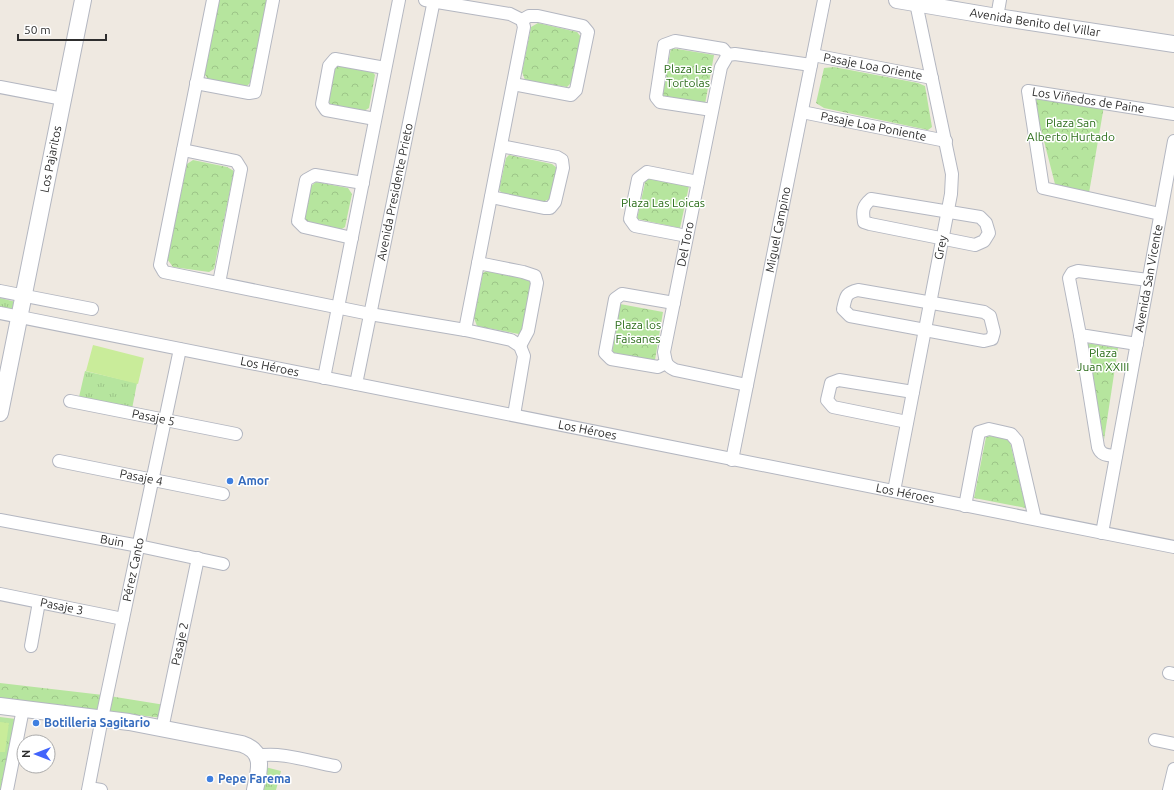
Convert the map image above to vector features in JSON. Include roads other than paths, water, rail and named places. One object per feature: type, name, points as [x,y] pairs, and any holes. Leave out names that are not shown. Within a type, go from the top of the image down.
[{"type":"street","name":"Los Pajaritos","points":[[0,413],[83,0]]},
{"type":"street","points":[[213,0],[160,265],[164,272],[370,314],[465,330],[511,340],[520,346],[524,356],[524,364],[514,415]]},
{"type":"street","points":[[196,83],[248,93],[255,92],[273,0]]},
{"type":"street","points":[[324,378],[399,0]]},
{"type":"street","points":[[431,0],[510,14],[522,20],[524,27],[465,330]]},
{"type":"street","name":"Avenida Presidente Prieto","points":[[356,384],[431,0]]},
{"type":"street","name":"Miguel Campino","points":[[732,460],[824,0]]},
{"type":"street","name":"Avenida Benito del Villar","points":[[897,0],[1174,44]]},
{"type":"street","points":[[997,17],[1000,0]]},
{"type":"street","name":"Grey","points":[[894,491],[948,211],[952,174],[916,3]]},
{"type":"street","points":[[513,84],[571,95],[576,90],[588,32],[583,26],[538,16],[529,16],[522,20]]},
{"type":"street","points":[[712,110],[660,102],[656,96],[664,45],[675,41],[723,49],[728,55],[735,54],[812,60]]},
{"type":"street","name":"Del Toro","points":[[666,364],[664,352],[712,110],[721,67],[728,55]]},
{"type":"street","points":[[375,120],[326,110],[322,104],[329,66],[335,59],[385,68]]},
{"type":"street","name":"Pasaje Loa Oriente","points":[[812,60],[932,78]]},
{"type":"street","points":[[0,87],[63,99]]},
{"type":"street","name":"Los Viñedos de Paine","points":[[1160,214],[1043,188],[1028,92],[1174,114]]},
{"type":"street","name":"Pasaje Loa Poniente","points":[[802,112],[946,141]]},
{"type":"street","name":"Avenida San Vicente","points":[[1102,533],[1160,214],[1172,165],[1174,141]]},
{"type":"street","points":[[491,197],[550,208],[555,202],[563,168],[562,160],[557,158],[501,146]]},
{"type":"street","points":[[183,150],[236,161],[241,169],[219,283]]},
{"type":"street","points":[[687,236],[635,226],[630,219],[638,179],[646,172],[698,182]]},
{"type":"street","points":[[352,238],[304,227],[298,221],[306,180],[315,175],[363,183]]},
{"type":"street","points":[[871,198],[948,211],[980,217],[986,223],[989,233],[984,241],[975,245],[870,224],[864,222],[862,214],[865,205],[871,198]]},
{"type":"street","points":[[478,263],[523,272],[535,276],[537,283],[528,331],[520,346]]},
{"type":"street","points":[[1116,456],[1104,455],[1100,452],[1098,447],[1070,278],[1072,273],[1078,271],[1148,280]]},
{"type":"street","points":[[0,290],[92,309]]},
{"type":"street","points":[[858,290],[930,302],[984,312],[990,316],[994,332],[992,339],[984,342],[850,316],[843,309],[846,296],[850,292],[858,290]]},
{"type":"street","points":[[674,303],[622,294],[615,299],[605,353],[611,359],[658,367],[666,364],[675,370],[747,385]]},
{"type":"street","name":"Los Héroes","points":[[0,313],[1174,547]]},
{"type":"street","points":[[1080,335],[1137,344]]},
{"type":"street","name":"Pérez Canto","points":[[93,789],[102,718],[180,349]]},
{"type":"street","points":[[907,422],[833,407],[827,400],[831,383],[839,380],[913,392]]},
{"type":"street","name":"Pasaje 5","points":[[70,401],[236,434]]},
{"type":"street","points":[[965,506],[979,432],[989,429],[1011,434],[1017,441],[1034,520]]},
{"type":"street","name":"Pasaje 4","points":[[59,461],[223,494]]},
{"type":"street","name":"Buin","points":[[0,520],[139,546],[223,564]]},
{"type":"street","name":"Pasaje 2","points":[[162,729],[198,558]]},
{"type":"street","name":"Pasaje 3","points":[[0,594],[123,619]]},
{"type":"street","points":[[31,646],[39,602]]},
{"type":"street","points":[[0,706],[102,718],[242,744],[251,748],[257,756],[260,768],[255,790]]},
{"type":"street","points":[[7,790],[23,709]]},
{"type":"street","points":[[1155,740],[1174,744]]},
{"type":"street","points":[[257,756],[280,755],[335,766]]},
{"type":"street","points":[[1169,790],[1174,768]]},
{"type":"place","name":"Amor","points":[[230,481]]},
{"type":"place","name":"Botilleria Sagitario","points":[[36,723]]},
{"type":"place","name":"Pepe Farema","points":[[210,779]]},
{"type":"park label","name":"Plaza Las Tortolas","points":[[688,76]]},
{"type":"park label","name":"Plaza San Alberto Hurtado","points":[[1071,130]]},
{"type":"park label","name":"Plaza Las Loicas","points":[[663,203]]},
{"type":"park label","name":"Plaza los Faisanes","points":[[638,332]]},
{"type":"park label","name":"Plaza Juan XXIII","points":[[1103,360]]}]
